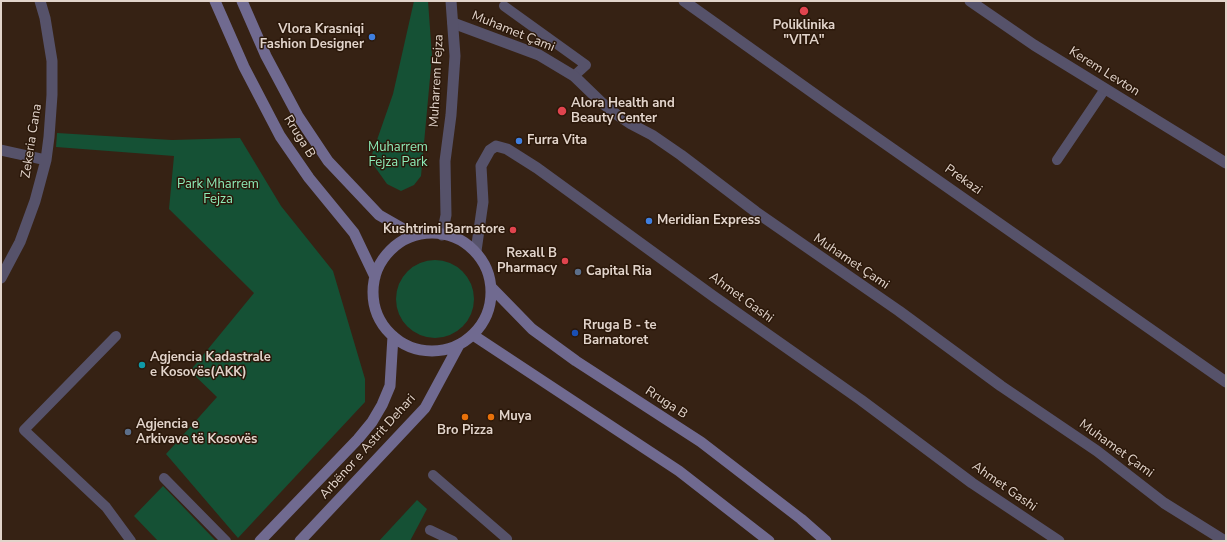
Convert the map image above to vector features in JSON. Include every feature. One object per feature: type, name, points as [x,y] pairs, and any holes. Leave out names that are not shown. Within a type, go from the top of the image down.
[{"type":"main road","name":"Rruga B","points":[[215,1],[244,67],[280,136],[309,178],[354,233],[375,277]]},
{"type":"main road","name":"Rruga B","points":[[242,1],[266,56],[298,116],[328,160],[379,215],[414,235]]},
{"type":"main road","points":[[431,232],[442,235],[446,234],[460,239],[476,251],[483,260],[488,271],[492,288],[487,316],[481,327],[459,345],[442,350],[425,351],[408,346],[393,336],[382,323],[376,310],[373,291],[375,277],[380,263],[390,250],[403,240],[414,235],[431,232]]},
{"type":"main road","name":"Rruga B","points":[[492,288],[532,328],[576,361],[701,442],[826,541]]},
{"type":"main road","points":[[473,335],[679,470],[769,541]]},
{"type":"main road","name":"Arbënor e Astrit Dehari","points":[[260,541],[372,422],[382,405],[390,386],[393,336]]},
{"type":"main road","name":"Arbënor e Astrit Dehari","points":[[300,541],[425,408],[459,345]]},
{"type":"street","name":"Zekeria Cana","points":[[1,278],[20,242],[35,201],[46,160],[52,95],[52,61],[45,18],[40,1]]},
{"type":"street","name":"Muharrem Fejza","points":[[442,235],[446,215],[445,161],[451,115],[455,56],[451,1]]},
{"type":"street","name":"Prekazi","points":[[684,1],[1226,382]]},
{"type":"street","name":"Kerem Levton","points":[[970,1],[1034,45],[1226,163]]},
{"type":"street","name":"Muhamet Çami","points":[[453,23],[539,55],[574,76],[616,114],[652,135],[681,155],[786,233],[899,311],[1001,386],[1097,451],[1164,503],[1225,541]]},
{"type":"street","name":"Ahmet Gashi","points":[[476,251],[483,202],[481,166],[490,150],[496,146],[507,149],[537,168],[719,300],[861,400],[972,483],[1059,541]]},
{"type":"street","points":[[1,150],[46,160]]},
{"type":"lane","points":[[504,6],[586,65],[574,76]]},
{"type":"lane","points":[[1057,160],[1105,89]]},
{"type":"lane","points":[[116,336],[24,430],[106,507],[131,541]]},
{"type":"lane","points":[[433,475],[507,539],[506,541]]},
{"type":"lane","points":[[164,478],[226,541]]},
{"type":"lane","points":[[430,530],[453,541]]},
{"type":"green space","name":"Muharrem Fejza Park","points":[[414,1],[428,1],[432,56],[421,176],[414,185],[401,191],[387,184],[370,160],[393,94]]},
{"type":"green space","name":"Park Mharrem Fejza","points":[[57,133],[172,140],[240,138],[281,206],[333,271],[365,379],[365,402],[238,538],[166,454],[217,397],[190,371],[254,293],[169,209],[174,156],[56,147]]},
{"type":"green space","points":[[427,260],[443,260],[457,266],[468,277],[474,291],[474,307],[468,321],[457,332],[443,338],[427,338],[413,332],[402,321],[396,307],[396,291],[402,277],[413,266]]},
{"type":"green space","points":[[163,486],[216,541],[158,541],[134,516]]},
{"type":"green space","points":[[417,500],[427,509],[410,541],[379,541]]},
{"type":"place","name":"Poliklinika \"VITA\"","points":[[804,11]]},
{"type":"place","name":"Vlora Krasniqi Fashion Designer","points":[[372,37]]},
{"type":"place","name":"Alora Health and Beauty Center","points":[[562,111]]},
{"type":"place","name":"Furra Vita","points":[[519,141]]},
{"type":"place","name":"Meridian Express","points":[[649,221]]},
{"type":"place","name":"Kushtrimi Barnatore","points":[[513,230]]},
{"type":"place","name":"Rexall B Pharmacy","points":[[565,261]]},
{"type":"place","name":"Capital Ria","points":[[578,272]]},
{"type":"place","name":"Rruga B - te Barnatoret","points":[[575,333]]},
{"type":"place","name":"Agjencia Kadastrale e Kosovës(AKK)","points":[[142,365]]},
{"type":"place","name":"Bro Pizza","points":[[465,417]]},
{"type":"place","name":"Muya","points":[[491,417]]},
{"type":"place","name":"Agjencia e Arkivave të Kosovës","points":[[128,432]]}]
